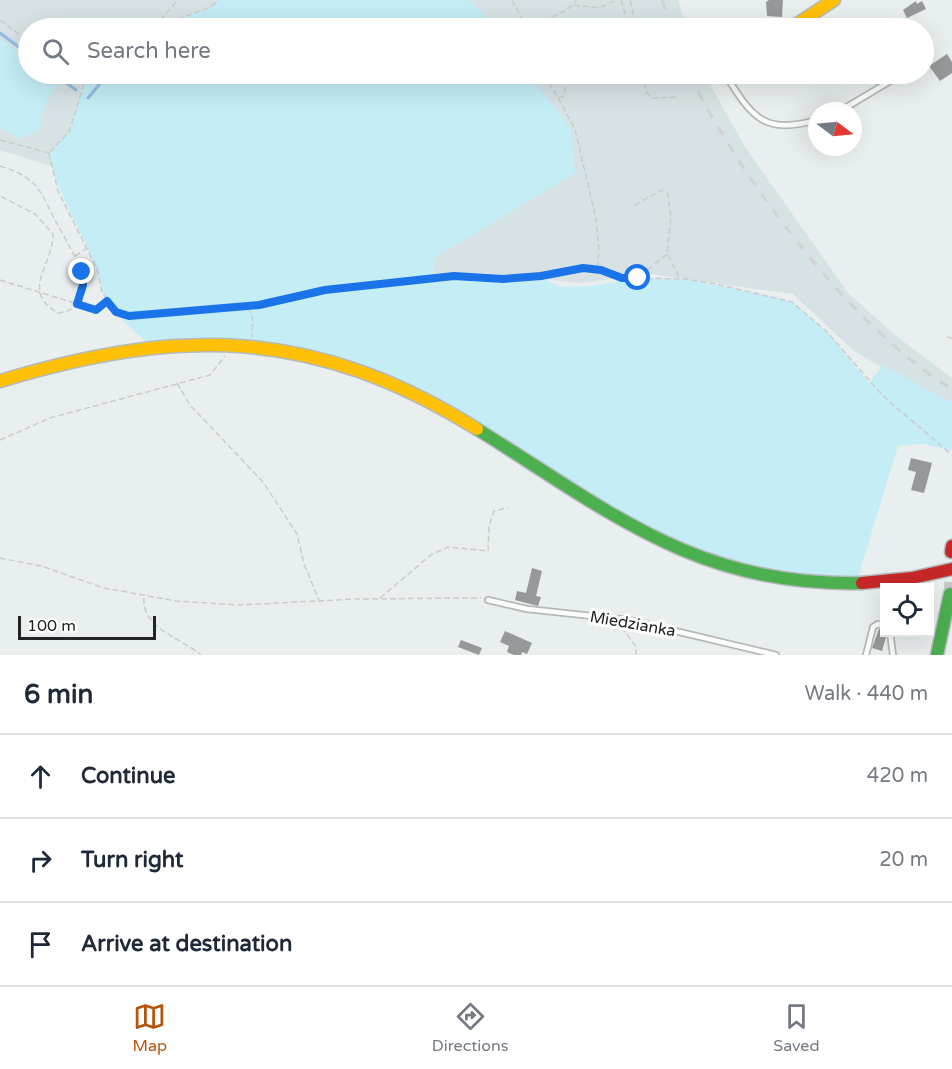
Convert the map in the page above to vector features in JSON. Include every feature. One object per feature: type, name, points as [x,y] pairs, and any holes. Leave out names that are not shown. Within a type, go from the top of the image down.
[{"type":"main road","points":[[806,18],[834,0]]},
{"type":"main road","points":[[0,381],[64,360],[110,351],[182,343],[250,346],[328,361],[412,392],[483,431],[639,531],[715,564],[786,580],[831,584],[880,582],[952,569]]},
{"type":"main road","points":[[951,552],[952,546]]},
{"type":"main road","points":[[937,655],[950,594]]},
{"type":"lane","points":[[732,84],[756,117],[768,124],[788,125],[808,122]]},
{"type":"lane","points":[[855,102],[885,84]]},
{"type":"lane","name":"Miedzianka","points":[[488,600],[527,609],[629,620],[776,655]]},
{"type":"lane","points":[[866,655],[873,627],[880,625]]},
{"type":"lane","points":[[891,637],[893,655]]},
{"type":"path","points":[[162,18],[178,0]]},
{"type":"path","points":[[180,18],[208,8],[219,0]]},
{"type":"path","points":[[512,0],[521,18]]},
{"type":"path","points":[[573,5],[576,0]]},
{"type":"path","points":[[545,18],[573,5],[599,8],[619,0],[625,18]]},
{"type":"path","points":[[630,0],[634,18]]},
{"type":"path","points":[[0,20],[18,34]]},
{"type":"path","points":[[50,153],[69,132],[84,84]]},
{"type":"path","points":[[550,84],[575,129],[596,219],[599,252],[596,269]]},
{"type":"path","points":[[558,98],[564,96],[565,88],[562,84]]},
{"type":"path","points":[[645,84],[647,93],[652,98],[678,97]]},
{"type":"path","points":[[0,140],[50,153]]},
{"type":"path","points":[[50,153],[58,191],[97,269],[107,301],[116,312],[129,316],[248,306],[325,290],[407,280],[454,276],[503,279],[541,276],[583,268],[596,269],[622,278],[680,279],[746,290],[792,302],[827,332],[883,396],[952,455]]},
{"type":"path","points":[[0,166],[28,178],[37,188],[75,256],[82,272],[83,285],[77,304],[67,312],[58,313],[48,307],[40,292],[39,281],[51,253],[53,234],[35,214],[0,196]]},
{"type":"path","points":[[635,205],[662,190],[668,194],[671,217],[668,254],[680,279]]},
{"type":"path","points":[[75,256],[87,248]]},
{"type":"path","points":[[638,278],[668,254]]},
{"type":"path","points":[[0,280],[96,310],[107,301]]},
{"type":"path","points":[[248,306],[253,320],[250,346]]},
{"type":"path","points":[[947,338],[952,338]]},
{"type":"path","points":[[0,440],[50,418],[210,375],[231,344]]},
{"type":"path","points":[[177,383],[190,405],[263,482],[297,534],[304,564],[319,601]]},
{"type":"path","points":[[379,598],[432,554],[448,547],[488,550],[489,526],[494,511],[508,508]]},
{"type":"path","points":[[0,558],[41,566],[104,588],[144,597],[239,605],[379,598],[488,600]]},
{"type":"path","points":[[144,597],[143,610],[151,623],[187,643],[201,655]]},
{"type":"path","points":[[629,620],[624,630],[636,647],[636,655]]},
{"type":"shaded area","points":[[0,0],[678,0],[684,18],[18,18],[18,84],[710,84],[747,150],[849,294],[896,336],[952,378],[952,412],[853,350],[793,294],[650,274],[580,283],[482,273],[392,274],[0,150]]},
{"type":"shaded area","points":[[219,0],[470,0],[487,18],[180,18],[209,8]]},
{"type":"shaded area","points":[[0,39],[15,49],[18,57],[18,84],[60,84],[45,104],[41,128],[21,139],[0,128]]},
{"type":"shaded area","points":[[84,84],[536,84],[571,130],[575,173],[433,259],[434,277],[541,276],[559,287],[592,286],[636,278],[686,279],[792,302],[827,332],[869,383],[883,365],[952,403],[952,451],[925,444],[898,446],[856,584],[811,583],[682,552],[448,410],[298,353],[150,345],[108,303],[90,253],[63,197],[49,153],[69,132]]},
{"type":"building","points":[[783,0],[782,17],[767,16],[766,2]]},
{"type":"building","points":[[916,1],[917,4],[922,1],[926,9],[907,18],[903,10]]},
{"type":"building","points":[[947,54],[952,62],[952,73],[940,81],[934,73],[934,63]]},
{"type":"building","points":[[911,458],[932,463],[924,493],[911,490],[916,472],[908,470]]},
{"type":"building","points":[[532,568],[542,571],[536,596],[541,597],[538,606],[515,600],[517,591],[526,593]]},
{"type":"building","points":[[880,629],[880,637],[886,637],[882,651],[872,648]]},
{"type":"building","points":[[505,631],[532,643],[527,654],[522,652],[521,655],[514,655],[507,652],[509,646],[500,642]]},
{"type":"building","points":[[461,640],[482,648],[479,655],[458,647]]},
{"type":"waterway","points":[[0,33],[18,46]]},
{"type":"waterway","points":[[68,84],[76,90]]},
{"type":"waterway","points":[[88,98],[100,84]]},
{"type":"tunnel","points":[[950,594],[951,552]]},
{"type":"railway","points":[[662,0],[668,18]]},
{"type":"railway","points":[[694,84],[738,159],[768,204],[802,248],[876,329],[914,362],[952,389]]},
{"type":"traffic: fast","points":[[477,429],[613,515],[702,558],[751,572],[803,581],[862,583]]},
{"type":"traffic: fast","points":[[937,655],[950,594]]},
{"type":"traffic: slow","points":[[806,18],[834,0]]},
{"type":"traffic: slow","points":[[0,381],[65,363],[127,351],[187,346],[244,346],[301,355],[359,371],[417,395],[477,429]]},
{"type":"traffic: jam","points":[[951,552],[952,546]]},
{"type":"traffic: jam","points":[[862,583],[912,578],[952,569]]},
{"type":"route","points":[[82,272],[83,285],[77,304],[96,310],[107,301],[116,312],[129,316],[259,305],[325,290],[454,276],[503,279],[561,274],[583,268],[601,270],[622,278],[638,278]]}]
